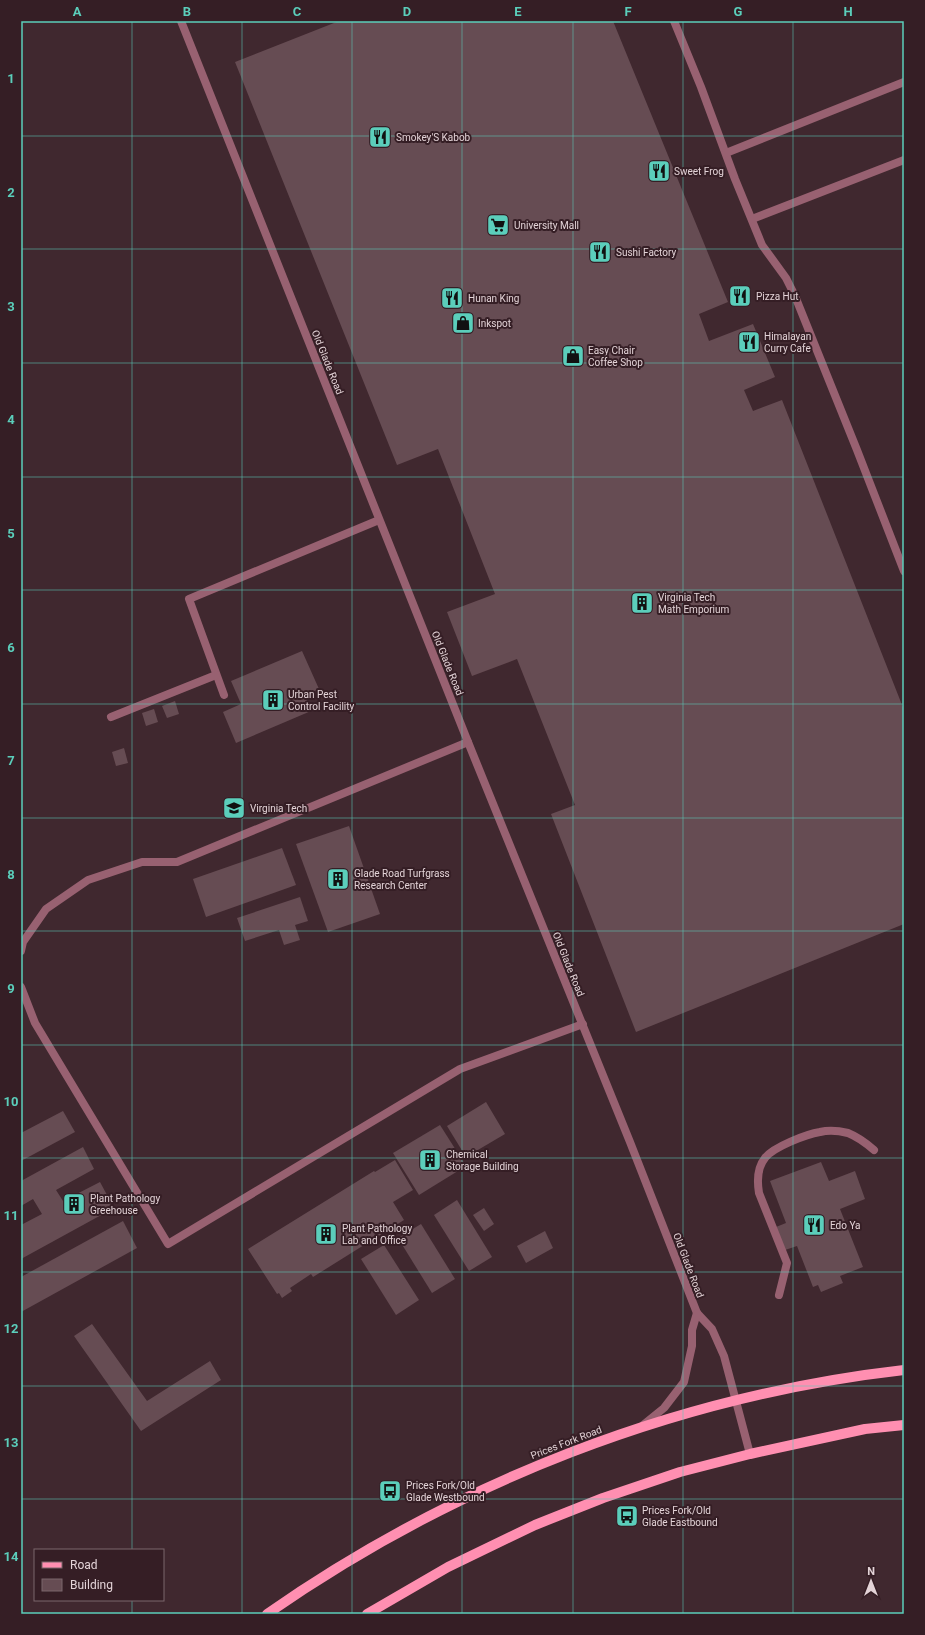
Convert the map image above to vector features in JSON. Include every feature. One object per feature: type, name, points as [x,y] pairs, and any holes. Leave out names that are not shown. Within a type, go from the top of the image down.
[{"type":"main road","name":"Prices Fork Road","points":[[267,1614],[295,1594],[365,1551],[438,1511],[533,1467],[642,1426],[737,1400],[792,1387],[904,1370]]},
{"type":"main road","points":[[367,1614],[448,1567],[535,1526],[603,1498],[680,1472],[750,1454],[865,1429],[904,1425]]},
{"type":"street","name":"Old Glade Road","points":[[181,21],[379,520],[583,1024],[697,1313],[712,1329],[724,1356],[737,1400],[750,1454]]},
{"type":"street","points":[[674,21],[762,245],[786,278],[795,296],[904,571]]},
{"type":"street","points":[[726,154],[904,82]]},
{"type":"street","points":[[752,220],[904,160]]},
{"type":"street","points":[[224,695],[189,599],[379,520]]},
{"type":"street","points":[[111,717],[216,674]]},
{"type":"street","points":[[21,951],[23,942],[46,909],[88,880],[142,862],[177,862],[468,742]]},
{"type":"street","points":[[21,987],[35,1023],[168,1244],[460,1070],[583,1024]]},
{"type":"street","points":[[779,1295],[787,1264],[759,1193],[757,1182],[759,1170],[764,1159],[772,1151],[795,1140],[820,1132],[848,1134],[861,1139],[874,1150]]},
{"type":"street","name":"Old Glade Road","points":[[642,1426],[664,1408],[684,1382],[692,1346],[692,1330],[697,1313]]},
{"type":"building","points":[[339,21],[613,21],[728,302],[699,314],[709,341],[753,324],[775,377],[744,390],[753,411],[782,400],[904,710],[904,924],[636,1032],[551,814],[575,805],[517,659],[472,676],[447,612],[495,594],[438,449],[397,465],[235,62]]},
{"type":"building","name":"Urban Pest Control Facility","points":[[302,651],[319,689],[305,695],[311,711],[236,743],[223,712],[241,704],[231,681]]},
{"type":"building","points":[[175,701],[179,714],[167,718],[162,706]]},
{"type":"building","points":[[154,709],[158,722],[146,726],[142,713]]},
{"type":"building","points":[[124,748],[128,763],[116,766],[112,752]]},
{"type":"building","name":"Glade Road Turfgrass Research Center","points":[[349,826],[380,914],[328,932],[296,844]]},
{"type":"building","points":[[282,848],[296,885],[206,917],[193,879]]},
{"type":"building","points":[[300,897],[308,921],[295,925],[300,940],[284,945],[279,930],[245,941],[237,918]]},
{"type":"building","points":[[486,1102],[505,1134],[466,1157],[447,1126]]},
{"type":"building","points":[[63,1111],[75,1132],[21,1161],[21,1133]]},
{"type":"building","name":"Chemical Storage Building","points":[[440,1125],[466,1166],[419,1195],[393,1153]]},
{"type":"building","name":"Plant Pathology Greehouse","points":[[83,1147],[94,1169],[56,1190],[63,1201],[100,1182],[114,1208],[21,1259],[21,1225],[42,1214],[33,1199],[21,1206],[21,1181]]},
{"type":"building","name":"Plant Pathology Lab and Office","points":[[395,1160],[413,1190],[393,1202],[404,1220],[313,1277],[311,1274],[290,1288],[292,1291],[282,1298],[279,1293],[277,1294],[248,1249],[374,1171],[375,1172]]},
{"type":"building","name":"Edo Ya","points":[[821,1162],[829,1181],[855,1171],[865,1199],[840,1209],[863,1267],[840,1276],[843,1283],[821,1292],[818,1285],[813,1287],[797,1246],[785,1250],[776,1227],[786,1223],[770,1181]]},
{"type":"building","points":[[457,1200],[492,1257],[469,1271],[434,1215]]},
{"type":"building","points":[[484,1208],[494,1224],[484,1231],[473,1215]]},
{"type":"building","points":[[123,1221],[137,1248],[21,1312],[21,1277]]},
{"type":"building","points":[[421,1224],[455,1279],[432,1293],[398,1238]]},
{"type":"building","points":[[545,1231],[553,1248],[526,1263],[517,1246]]},
{"type":"building","points":[[384,1245],[419,1300],[396,1315],[361,1259]]},
{"type":"building","points":[[92,1324],[147,1401],[210,1361],[221,1380],[141,1431],[74,1336]]},
{"type":"place","name":"Smokey'S Kabob","points":[[380,137]]},
{"type":"place","name":"Sweet Frog","points":[[659,171]]},
{"type":"place","name":"University Mall","points":[[498,225]]},
{"type":"place","name":"Sushi Factory","points":[[600,252]]},
{"type":"place","name":"Pizza Hut","points":[[740,296]]},
{"type":"place","name":"Hunan King","points":[[452,298]]},
{"type":"place","name":"Inkspot","points":[[463,323]]},
{"type":"place","name":"Himalayan Curry Cafe","points":[[749,342]]},
{"type":"place","name":"Easy Chair Coffee Shop","points":[[573,356]]},
{"type":"place","name":"Virginia Tech Math Emporium","points":[[642,603]]},
{"type":"place","name":"Urban Pest Control Facility","points":[[273,700]]},
{"type":"place","name":"Virginia Tech","points":[[234,808]]},
{"type":"place","name":"Glade Road Turfgrass Research Center","points":[[338,879]]},
{"type":"place","name":"Chemical Storage Building","points":[[430,1160]]},
{"type":"place","name":"Plant Pathology Greehouse","points":[[74,1204]]},
{"type":"place","name":"Edo Ya","points":[[814,1225]]},
{"type":"place","name":"Plant Pathology Lab and Office","points":[[326,1234]]},
{"type":"place","name":"Prices Fork/Old Glade Westbound","points":[[390,1491]]},
{"type":"place","name":"Prices Fork/Old Glade Eastbound","points":[[627,1516]]}]
